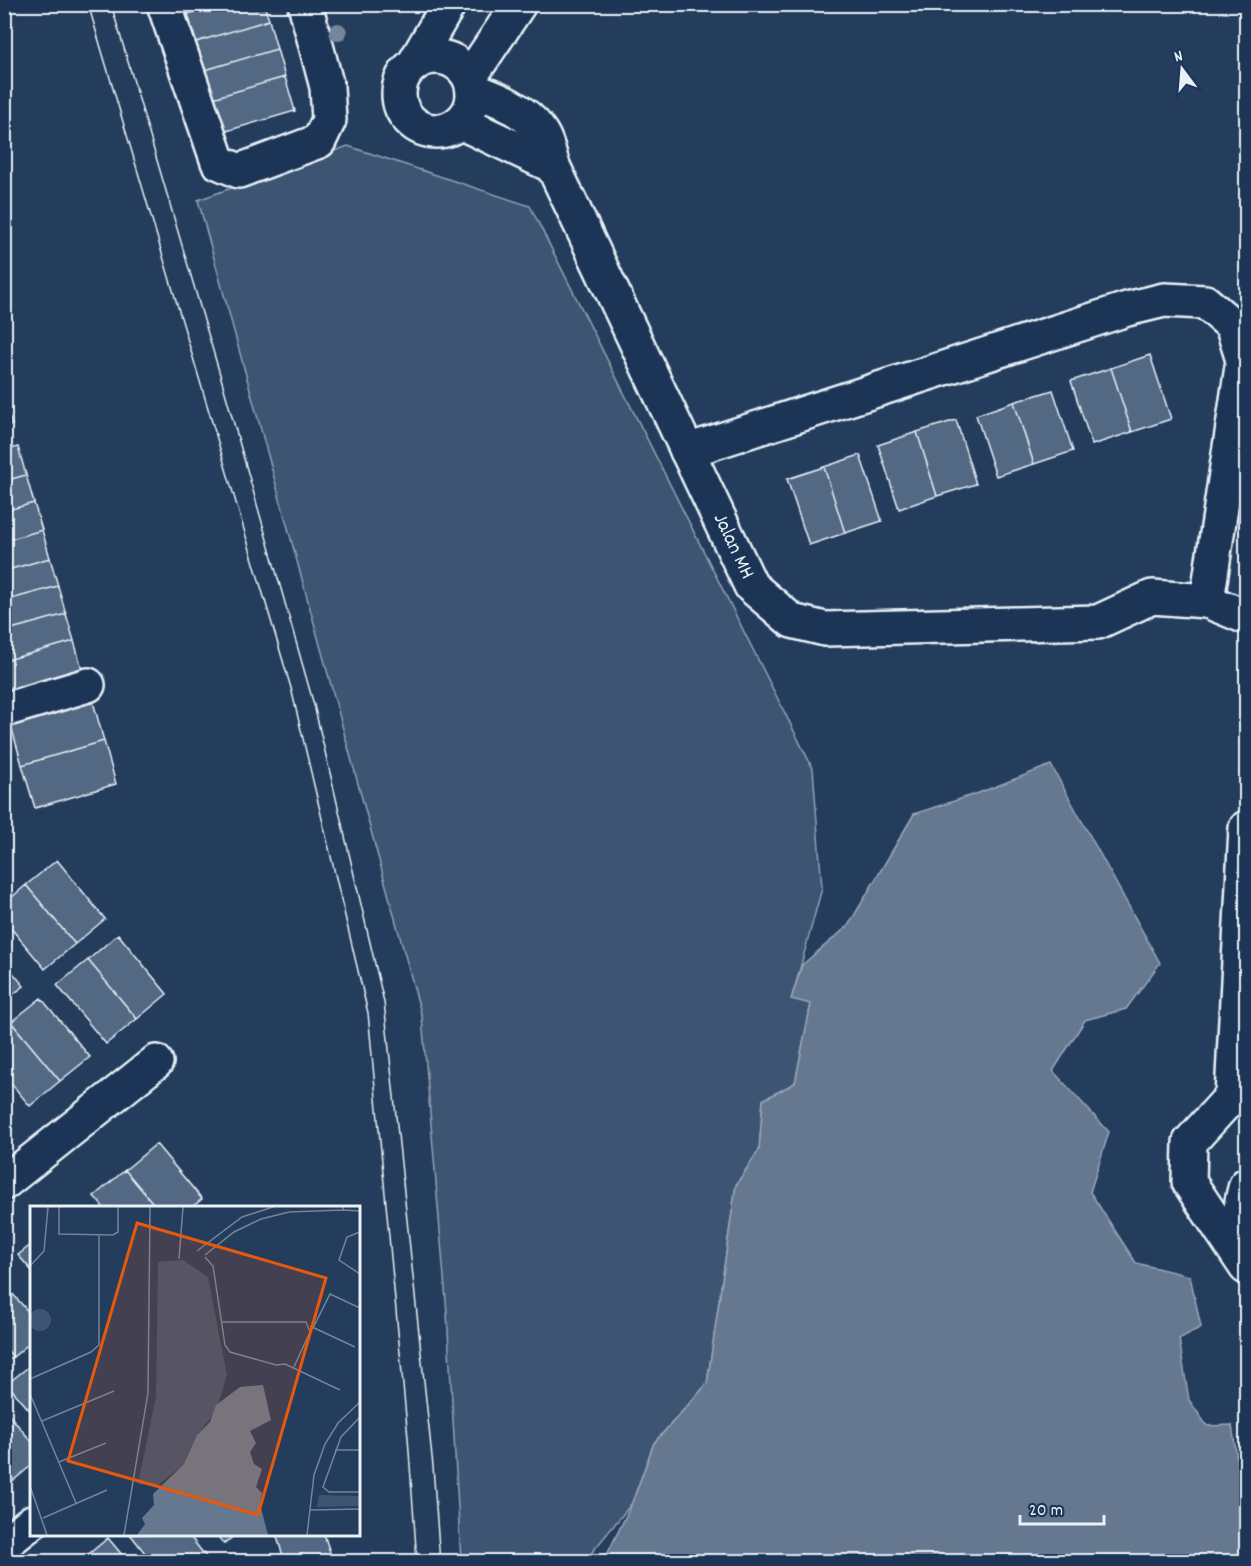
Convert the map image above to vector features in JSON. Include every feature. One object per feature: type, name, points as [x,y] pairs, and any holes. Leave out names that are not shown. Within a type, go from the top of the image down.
[{"type":"street","points":[[164,4],[218,162],[239,171],[319,141],[329,120],[327,87],[305,4]]},
{"type":"street","points":[[414,64],[449,4]]},
{"type":"street","points":[[471,84],[519,4]]},
{"type":"street","points":[[431,57],[449,59],[458,63],[471,84],[472,104],[460,122],[444,130],[426,129],[410,120],[404,113],[399,87],[407,70],[414,64],[431,57]]},
{"type":"street","name":"Jalan MH","points":[[471,84],[502,101],[539,130],[553,166],[751,586],[792,621],[825,629],[1098,622],[1152,597],[1207,601],[1246,617]]},
{"type":"street","points":[[460,122],[553,166]]},
{"type":"street","points":[[687,451],[1127,309],[1164,300],[1205,302],[1239,326],[1243,360],[1207,601]]},
{"type":"street","points":[[4,710],[87,685]]},
{"type":"street","points":[[1246,828],[1232,1096],[1190,1142],[1189,1182],[1246,1267]]},
{"type":"street","points":[[4,1183],[156,1062]]},
{"type":"street","points":[[1246,1185],[1241,1204],[1243,1224],[1246,1229]]},
{"type":"street","points":[[4,1544],[30,1524]]},
{"type":"shaded area","points":[[348,146],[530,206],[813,769],[822,888],[792,998],[811,1004],[795,1083],[763,1100],[759,1150],[736,1185],[707,1384],[654,1443],[632,1503],[585,1561],[461,1561],[447,1313],[422,1017],[198,200]]},
{"type":"shaded area","points":[[1051,765],[1160,963],[1126,1009],[1085,1020],[1053,1071],[1109,1132],[1090,1192],[1136,1263],[1190,1276],[1201,1327],[1179,1339],[1189,1400],[1207,1426],[1232,1425],[1242,1493],[1246,1503],[1246,1561],[604,1561],[632,1503],[654,1443],[707,1384],[736,1185],[759,1150],[763,1100],[795,1083],[811,1004],[791,999],[802,965],[848,926],[914,814],[976,794]]},
{"type":"building","points":[[186,4],[220,4],[188,14]]},
{"type":"building","points":[[220,4],[264,4],[269,20],[196,42],[188,14]]},
{"type":"building","points":[[269,20],[277,49],[205,70],[196,42]]},
{"type":"building","points":[[277,49],[285,77],[213,98],[205,70]]},
{"type":"building","points":[[285,77],[295,111],[223,132],[213,98]]},
{"type":"building","points":[[1150,355],[1171,419],[1132,432],[1111,368]]},
{"type":"building","points":[[1111,368],[1132,432],[1092,445],[1071,381]]},
{"type":"building","points":[[1053,390],[1073,451],[1034,464],[1014,402]]},
{"type":"building","points":[[4,401],[12,425],[4,427]]},
{"type":"building","points":[[1014,402],[1034,464],[996,476],[976,415]]},
{"type":"building","points":[[956,420],[976,484],[937,496],[917,432]]},
{"type":"building","points":[[917,432],[937,496],[899,509],[878,445]]},
{"type":"building","points":[[18,447],[26,475],[4,481],[4,451]]},
{"type":"building","points":[[860,455],[882,521],[845,533],[824,467]]},
{"type":"building","points":[[824,467],[845,533],[809,545],[787,479]]},
{"type":"building","points":[[26,475],[34,503],[4,511],[4,481]]},
{"type":"building","points":[[34,503],[42,530],[4,541],[4,511]]},
{"type":"building","points":[[42,530],[50,558],[4,571],[4,541]]},
{"type":"building","points":[[50,558],[58,586],[4,601],[4,571]]},
{"type":"building","points":[[58,586],[66,614],[4,631],[4,601]]},
{"type":"building","points":[[66,614],[74,641],[4,661],[4,631]]},
{"type":"building","points":[[74,641],[82,669],[4,692],[4,661]]},
{"type":"building","points":[[92,698],[104,741],[22,765],[10,722]]},
{"type":"building","points":[[1246,714],[1246,754],[1242,754]]},
{"type":"building","points":[[104,741],[116,784],[35,808],[22,765]]},
{"type":"building","points":[[57,860],[105,919],[75,944],[26,885]]},
{"type":"building","points":[[26,885],[75,944],[45,969],[4,920],[4,904]]},
{"type":"building","points":[[118,934],[167,994],[137,1019],[88,960]]},
{"type":"building","points":[[88,960],[137,1019],[106,1044],[57,985]]},
{"type":"building","points":[[4,962],[24,986],[4,1001]]},
{"type":"building","points":[[41,998],[90,1057],[60,1081],[11,1022]]},
{"type":"building","points":[[11,1022],[60,1081],[30,1106],[4,1075],[4,1028]]},
{"type":"building","points":[[156,1144],[202,1199],[193,1206],[155,1206],[125,1170]]},
{"type":"building","points":[[125,1170],[155,1206],[102,1206],[94,1196]]},
{"type":"building","points":[[30,1246],[30,1269],[18,1255]]},
{"type":"building","points":[[4,1284],[30,1314],[30,1343],[13,1357],[4,1346]]},
{"type":"building","points":[[4,1346],[13,1357],[4,1364]]},
{"type":"building","points":[[30,1366],[30,1411],[7,1384]]},
{"type":"building","points":[[4,1409],[30,1440],[30,1467],[9,1484],[4,1479]]},
{"type":"building","points":[[132,1536],[190,1536],[207,1558],[203,1562],[152,1562]]},
{"type":"building","points":[[218,1536],[234,1536],[224,1544]]},
{"type":"building","points":[[277,1536],[325,1536],[333,1562],[285,1562]]},
{"type":"building","points":[[108,1538],[128,1562],[79,1562]]},
{"type":"tram line","points":[[88,4],[291,688],[368,1013],[408,1438],[417,1562]]},
{"type":"tram line","points":[[111,4],[314,705],[384,1002],[433,1466],[440,1562]]}]
